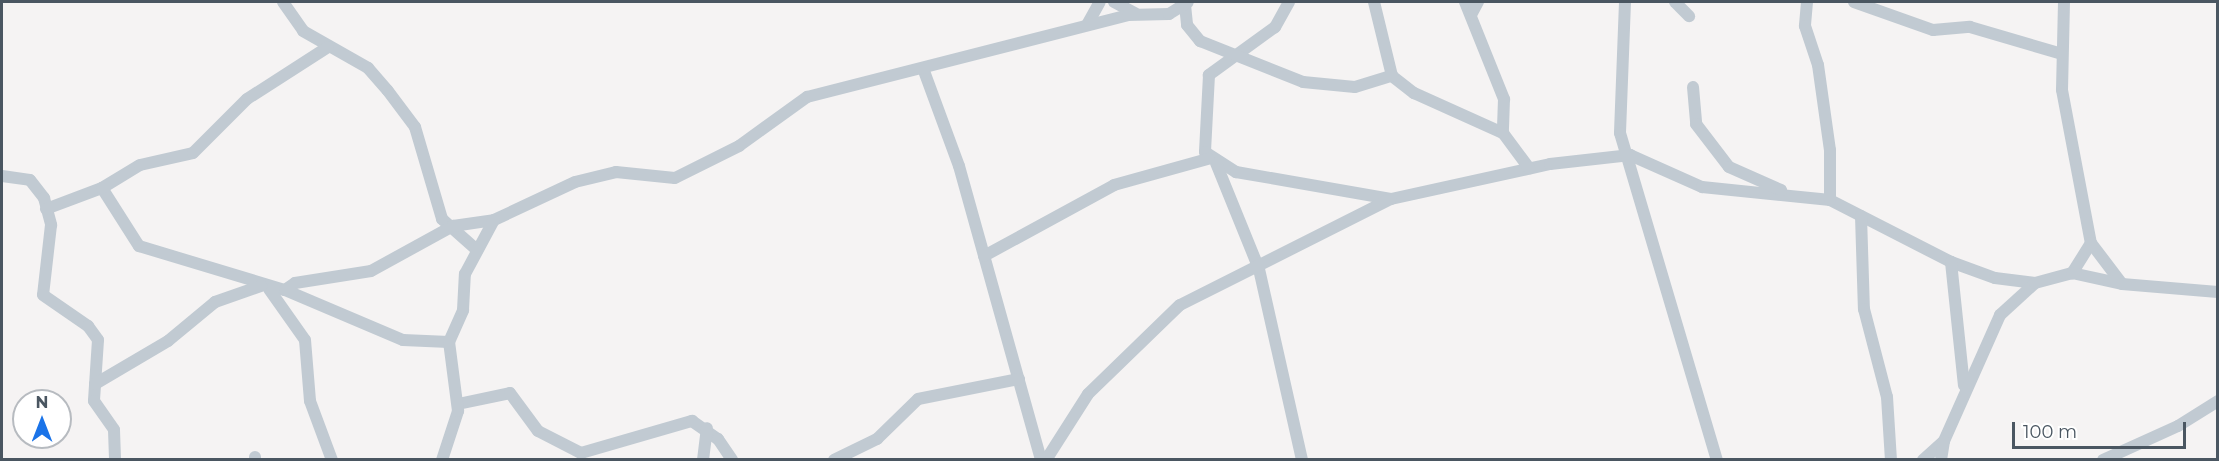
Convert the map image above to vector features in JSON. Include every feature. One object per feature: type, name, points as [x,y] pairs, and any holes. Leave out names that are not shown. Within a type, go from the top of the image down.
[{"type":"street","points":[[283,2],[303,31],[368,68],[413,123],[438,210],[477,250]]},
{"type":"street","points":[[1087,25],[1100,2]]},
{"type":"street","points":[[1114,2],[1139,14]]},
{"type":"street","points":[[1289,2],[1275,27],[1233,55],[1209,75],[1204,103],[1212,161],[1259,269],[1302,459]]},
{"type":"street","points":[[1374,2],[1392,76],[1414,93],[1503,133],[1529,168]]},
{"type":"street","points":[[1465,2],[1504,99],[1503,133]]},
{"type":"street","points":[[1471,15],[1478,2]]},
{"type":"street","points":[[1625,2],[1620,133],[1630,155],[1718,459]]},
{"type":"street","points":[[1675,2],[1689,16]]},
{"type":"street","points":[[1807,2],[1805,26],[1818,65],[1830,150],[1830,200]]},
{"type":"street","points":[[1854,2],[1932,30],[1970,27],[2062,54]]},
{"type":"street","points":[[2064,2],[2062,90],[2091,243],[2122,284]]},
{"type":"street","points":[[285,290],[295,284],[371,271],[453,226],[494,220],[601,174],[675,178],[739,146],[807,97],[924,71],[1087,25],[1139,14],[1169,14],[1187,3]]},
{"type":"street","points":[[1187,3],[1187,25],[1200,41],[1303,82],[1338,88],[1392,76]]},
{"type":"street","points":[[46,209],[102,188],[140,165],[193,153],[247,99],[328,46]]},
{"type":"street","points":[[924,71],[959,166],[1041,459]]},
{"type":"street","points":[[1693,87],[1696,124],[1729,167],[1786,192]]},
{"type":"street","points":[[1046,459],[1088,394],[1180,305],[1259,269],[1391,199],[1529,168],[1630,155],[1702,187],[1786,192],[1830,200],[1951,262],[1995,278],[2035,283],[2072,273],[2122,284],[2217,292]]},
{"type":"street","points":[[984,256],[1114,186],[1212,161],[1236,172],[1391,199]]},
{"type":"street","points":[[1726,190],[1729,167]]},
{"type":"street","points":[[2,176],[30,180],[46,209],[51,225],[43,295],[88,326],[98,339],[94,400],[114,430],[115,459]]},
{"type":"street","points":[[102,188],[140,246],[265,288],[285,290],[403,340],[449,342]]},
{"type":"street","points":[[1861,216],[1864,309],[1887,397],[1891,459]]},
{"type":"street","points":[[442,459],[458,404],[449,342],[462,310],[465,274],[494,220]]},
{"type":"street","points":[[2072,273],[2091,243]]},
{"type":"street","points":[[1951,262],[1964,386]]},
{"type":"street","points":[[1941,459],[1944,441],[1964,386],[2000,315],[2035,283]]},
{"type":"street","points":[[95,384],[168,341],[214,302],[265,288]]},
{"type":"street","points":[[265,288],[305,339],[310,401],[332,459]]},
{"type":"street","points":[[834,459],[877,439],[918,399],[1019,379]]},
{"type":"street","points":[[458,404],[510,393],[538,431],[581,453],[679,422],[707,428],[730,456]]},
{"type":"street","points":[[2103,459],[2178,426],[2217,401]]},
{"type":"street","points":[[707,428],[705,457],[730,456]]},
{"type":"street","points":[[1923,459],[1944,441]]}]
